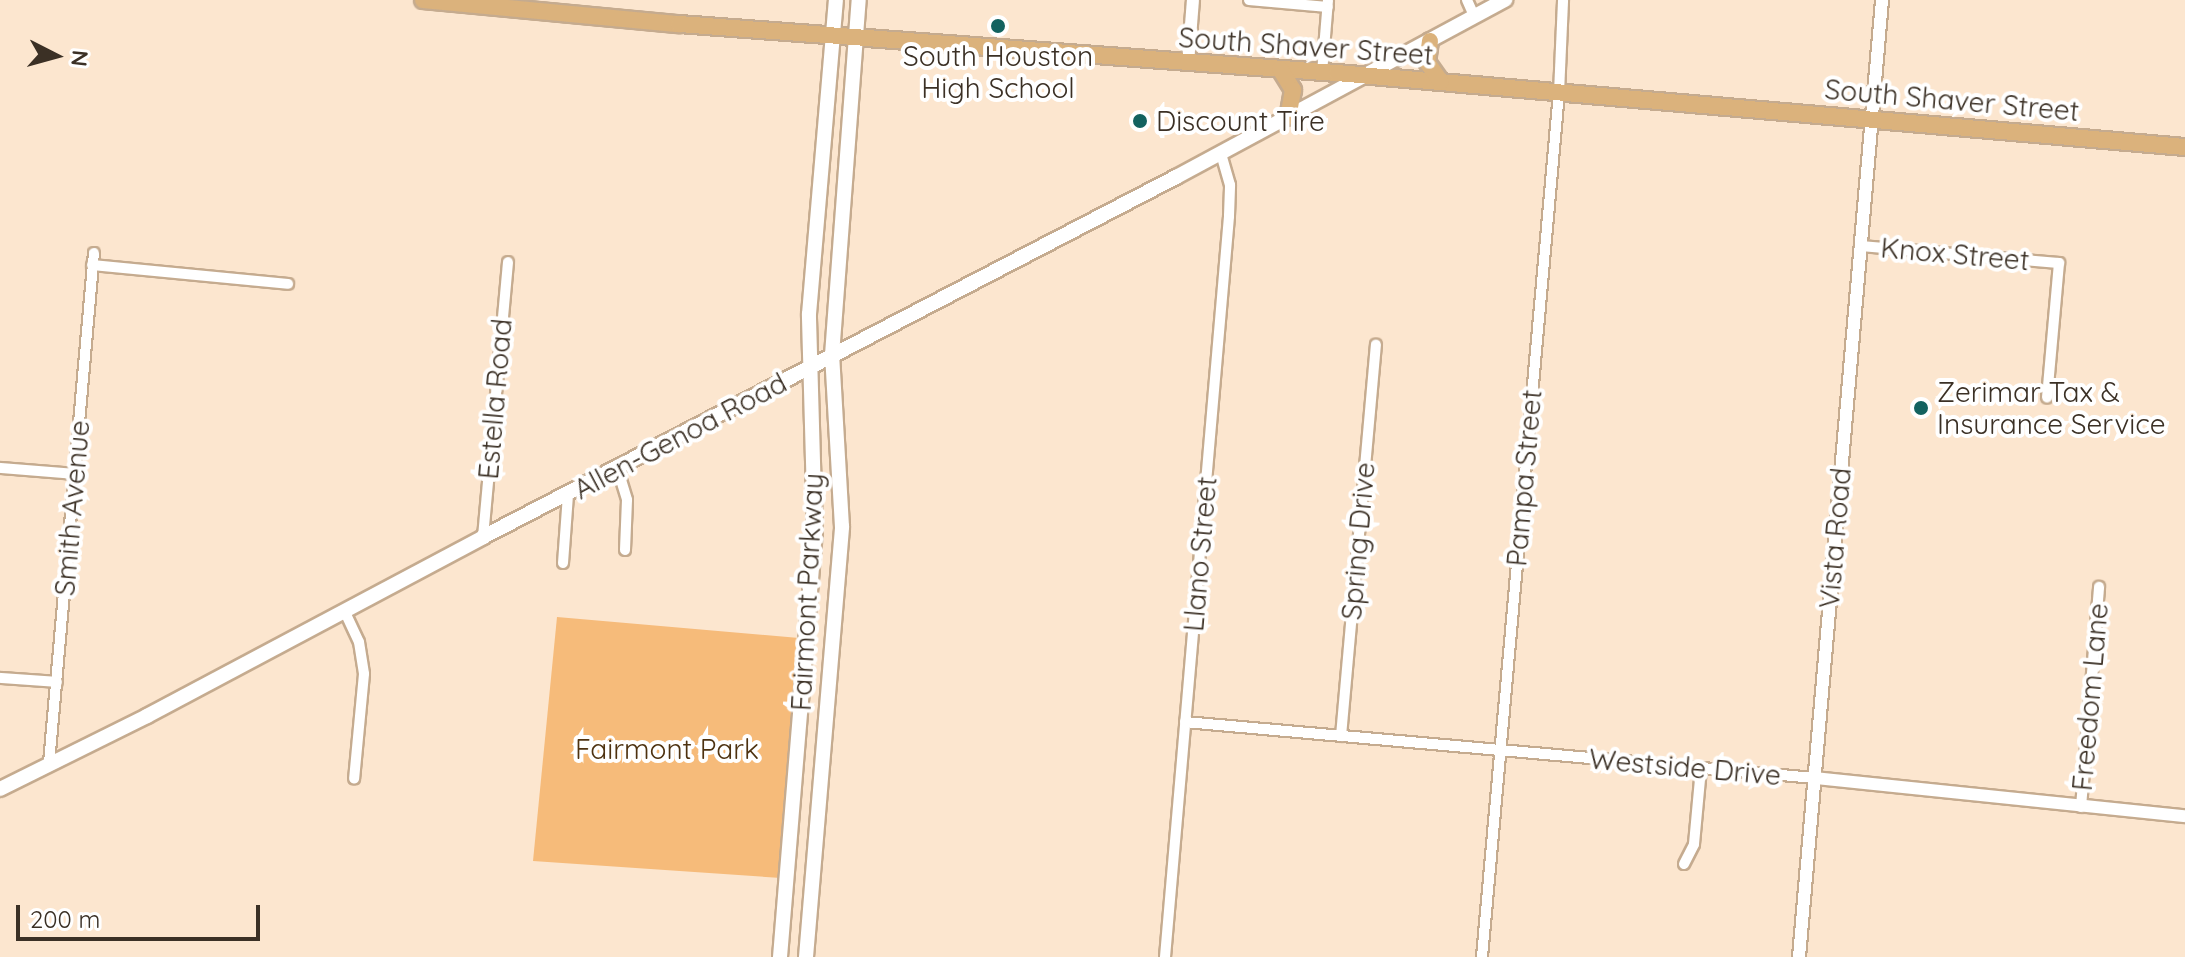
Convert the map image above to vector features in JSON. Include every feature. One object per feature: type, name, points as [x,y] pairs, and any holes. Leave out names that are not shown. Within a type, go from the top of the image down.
[{"type":"main road","name":"South Shaver Street","points":[[423,0],[1441,82],[2185,147]]},
{"type":"main road","name":"Fairmont Parkway","points":[[780,957],[815,533],[809,314],[836,0]]},
{"type":"main road","name":"Fairmont Parkway","points":[[806,957],[842,500],[832,355],[859,0]]},
{"type":"main road","name":"Allen-Genoa Road","points":[[0,789],[147,716],[483,537],[618,470],[1505,0]]},
{"type":"main road","points":[[1430,41],[1427,62],[1441,82]]},
{"type":"main road","points":[[1280,69],[1293,90],[1288,117]]},
{"type":"main road","points":[[816,226],[842,227]]},
{"type":"main road","points":[[815,487],[830,488],[842,500]]},
{"type":"main road","points":[[798,750],[823,752]]},
{"type":"main road","points":[[786,894],[811,896]]},
{"type":"street","points":[[1188,63],[1193,0]]},
{"type":"street","points":[[1249,0],[1328,4],[1322,73]]},
{"type":"street","points":[[1467,0],[1474,16]]},
{"type":"street","name":"Pampa Street","points":[[1482,957],[1559,93],[1563,0]]},
{"type":"street","name":"Vista Road","points":[[1799,957],[1882,0]]},
{"type":"street","name":"Llano Street","points":[[1165,957],[1229,216],[1230,185],[1221,153]]},
{"type":"street","name":"Knox Street","points":[[1860,246],[2059,263],[2047,397]]},
{"type":"street","name":"Smith Avenue","points":[[49,763],[94,253]]},
{"type":"street","name":"Estella Road","points":[[483,537],[508,262]]},
{"type":"street","points":[[92,265],[288,284]]},
{"type":"street","name":"Spring Drive","points":[[1341,736],[1376,345]]},
{"type":"street","points":[[0,468],[74,474]]},
{"type":"street","points":[[618,470],[627,500],[625,550]]},
{"type":"street","points":[[563,563],[568,495]]},
{"type":"street","name":"Freedom Lane","points":[[2081,807],[2099,587]]},
{"type":"street","points":[[344,610],[359,642],[364,674],[354,779]]},
{"type":"street","points":[[0,678],[57,682]]},
{"type":"street","name":"Westside Drive","points":[[1185,722],[1815,778],[2185,816]]},
{"type":"street","points":[[1684,864],[1694,844],[1701,768]]},
{"type":"green space","name":"Fairmont Park","points":[[557,617],[799,638],[781,878],[533,861]]},
{"type":"place","name":"South Houston High School","points":[[998,26]]},
{"type":"place","name":"Discount Tire","points":[[1140,121]]},
{"type":"place","name":"Zerimar Tax & Insurance Service","points":[[1921,408]]}]
